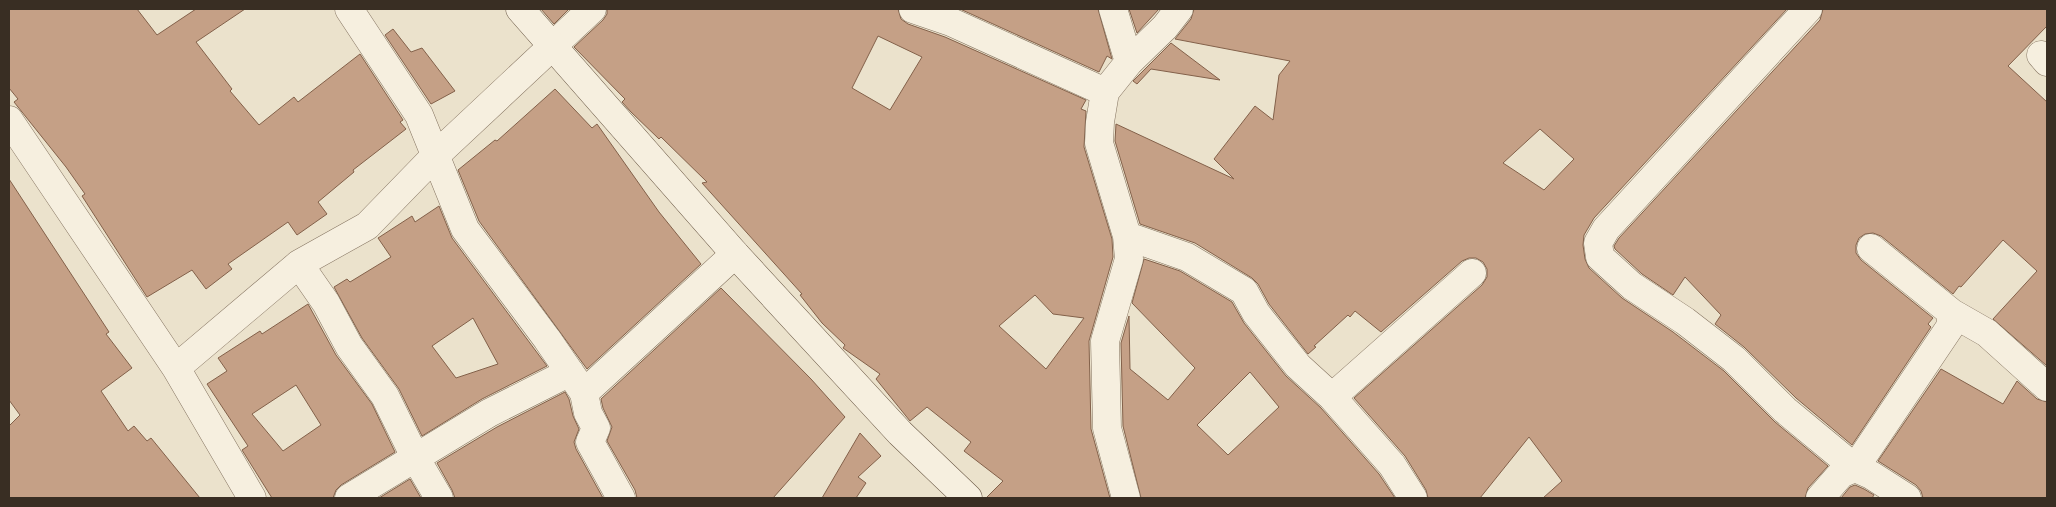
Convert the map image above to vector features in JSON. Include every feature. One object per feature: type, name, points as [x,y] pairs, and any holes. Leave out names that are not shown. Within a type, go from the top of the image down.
[{"type":"street","points":[[349,9],[419,115],[465,229],[577,383],[588,413],[596,428],[590,442],[621,498]]},
{"type":"street","points":[[520,9],[554,45],[736,254],[900,433],[968,498]]},
{"type":"street","points":[[176,368],[299,264],[367,226],[435,156],[592,9]]},
{"type":"street","points":[[913,9],[950,22],[1105,92]]},
{"type":"street","points":[[1113,9],[1129,62]]},
{"type":"street","points":[[1126,498],[1107,428],[1105,341],[1129,259],[1128,236],[1099,143],[1100,122],[1105,92],[1129,62],[1165,27],[1179,9]]},
{"type":"street","points":[[1808,9],[1606,229],[1598,243],[1600,257],[1632,286],[1685,321],[1734,359],[1784,410],[1855,468],[1871,475],[1907,498]]},
{"type":"street","points":[[9,120],[176,368],[252,498]]},
{"type":"street","points":[[1128,236],[1188,257],[1244,291],[1256,313],[1298,366],[1332,397],[1392,465],[1413,498]]},
{"type":"street","points":[[1871,248],[1952,313],[1987,333],[2047,387]]},
{"type":"street","points":[[349,498],[489,412],[577,383],[736,254]]},
{"type":"street","points":[[299,264],[326,303],[349,346],[385,396],[415,457],[439,498]]},
{"type":"street","points":[[1332,397],[1472,272]]},
{"type":"street","points":[[1820,498],[1842,474],[1855,468],[1950,327],[1952,313]]},
{"type":"building","points":[[9,9],[137,9],[157,35],[196,9],[245,9],[196,42],[232,89],[230,91],[259,125],[294,97],[298,102],[360,54],[403,120],[400,122],[406,129],[353,170],[354,172],[318,202],[327,214],[297,235],[288,222],[228,264],[232,269],[206,289],[192,270],[147,297],[82,196],[85,194],[14,102],[18,99],[9,88]]},
{"type":"building","points":[[541,9],[569,9],[554,24]]},
{"type":"building","points":[[607,9],[898,9],[901,19],[908,24],[945,37],[1086,100],[1081,109],[1086,111],[1084,147],[1112,239],[1113,257],[1089,341],[1091,429],[1110,498],[986,498],[1003,481],[964,451],[971,442],[927,407],[910,421],[876,379],[880,374],[843,348],[845,345],[822,323],[800,295],[802,294],[702,183],[707,182],[661,137],[659,139],[631,112],[622,102],[625,99],[574,47],[607,14]],"holes":[[[878,36],[922,57],[890,110],[852,88]],[[1035,295],[1053,314],[1084,318],[1046,369],[999,326]]]},
{"type":"building","points":[[960,9],[1098,9],[1112,59],[1107,56],[1099,72]]},
{"type":"building","points":[[1129,9],[1159,9],[1137,33]]},
{"type":"building","points":[[1194,9],[1787,9],[1594,218],[1584,235],[1583,245],[1585,259],[1589,268],[1622,298],[1673,332],[1724,371],[1775,422],[1828,466],[1808,488],[1805,498],[1543,498],[1562,481],[1529,437],[1480,498],[1428,498],[1426,490],[1405,456],[1354,398],[1482,285],[1487,277],[1487,269],[1483,262],[1476,258],[1462,261],[1381,332],[1355,311],[1350,317],[1348,315],[1314,346],[1316,347],[1308,354],[1269,304],[1258,284],[1252,278],[1195,243],[1140,224],[1115,141],[1116,124],[1234,179],[1214,159],[1255,106],[1273,120],[1279,75],[1290,61],[1175,39],[1191,19]],"holes":[[[1540,129],[1574,159],[1544,190],[1503,163]]]},
{"type":"building","points":[[1823,9],[2047,9],[2047,26],[2008,66],[2047,102],[2047,366],[1993,319],[2037,271],[2003,240],[1953,294],[1881,236],[1873,233],[1865,234],[1859,238],[1856,245],[1856,253],[1861,260],[1933,318],[1928,324],[1931,327],[1852,445],[1796,398],[1744,347],[1715,324],[1721,315],[1685,277],[1673,295],[1642,274],[1614,246],[1619,238],[1820,20]]},
{"type":"building","points":[[393,29],[411,52],[422,48],[455,91],[431,104],[385,35]]},
{"type":"building","points":[[1171,43],[1220,80],[1151,69],[1137,84],[1133,81]]},
{"type":"building","points":[[555,89],[592,128],[597,124],[659,212],[701,264],[587,369],[479,221],[458,170],[495,140],[497,141]]},
{"type":"building","points":[[9,179],[109,332],[106,334],[132,368],[101,391],[128,431],[134,426],[147,441],[151,438],[200,498],[9,498],[9,426],[20,415],[9,400]]},
{"type":"building","points":[[439,206],[452,238],[547,366],[482,399],[422,436],[399,389],[362,338],[334,287],[347,279],[350,282],[391,257],[378,238],[412,216],[415,222]],"holes":[[[473,318],[498,364],[456,378],[432,346]]]},
{"type":"building","points":[[1144,259],[1180,271],[1232,302],[1244,323],[1286,376],[1321,408],[1379,474],[1395,498],[1141,498],[1123,426],[1121,343],[1129,316],[1130,369],[1168,400],[1195,368],[1132,303]],"holes":[[[1250,372],[1279,407],[1228,455],[1197,425]]]},
{"type":"building","points":[[721,288],[811,379],[845,417],[773,498],[637,498],[635,490],[607,441],[612,427],[601,399]]},
{"type":"building","points":[[308,304],[336,355],[372,404],[395,452],[341,485],[336,490],[333,498],[272,498],[242,450],[248,446],[207,384],[227,371],[218,358],[260,331],[262,334]],"holes":[[[296,385],[321,425],[283,451],[252,414]]]},
{"type":"building","points":[[1941,369],[2003,404],[2017,381],[2037,399],[2047,402],[2047,498],[1923,498],[1921,491],[1916,485],[1878,461]]},
{"type":"building","points":[[565,392],[579,429],[574,442],[576,449],[603,498],[455,498],[437,463],[497,427]]},
{"type":"building","points":[[860,433],[881,456],[858,477],[866,483],[856,498],[822,498]]},
{"type":"building","points":[[410,479],[421,498],[379,498]]},
{"type":"building","points":[[1855,485],[1874,495],[1872,498],[1841,498],[1850,487]]}]
